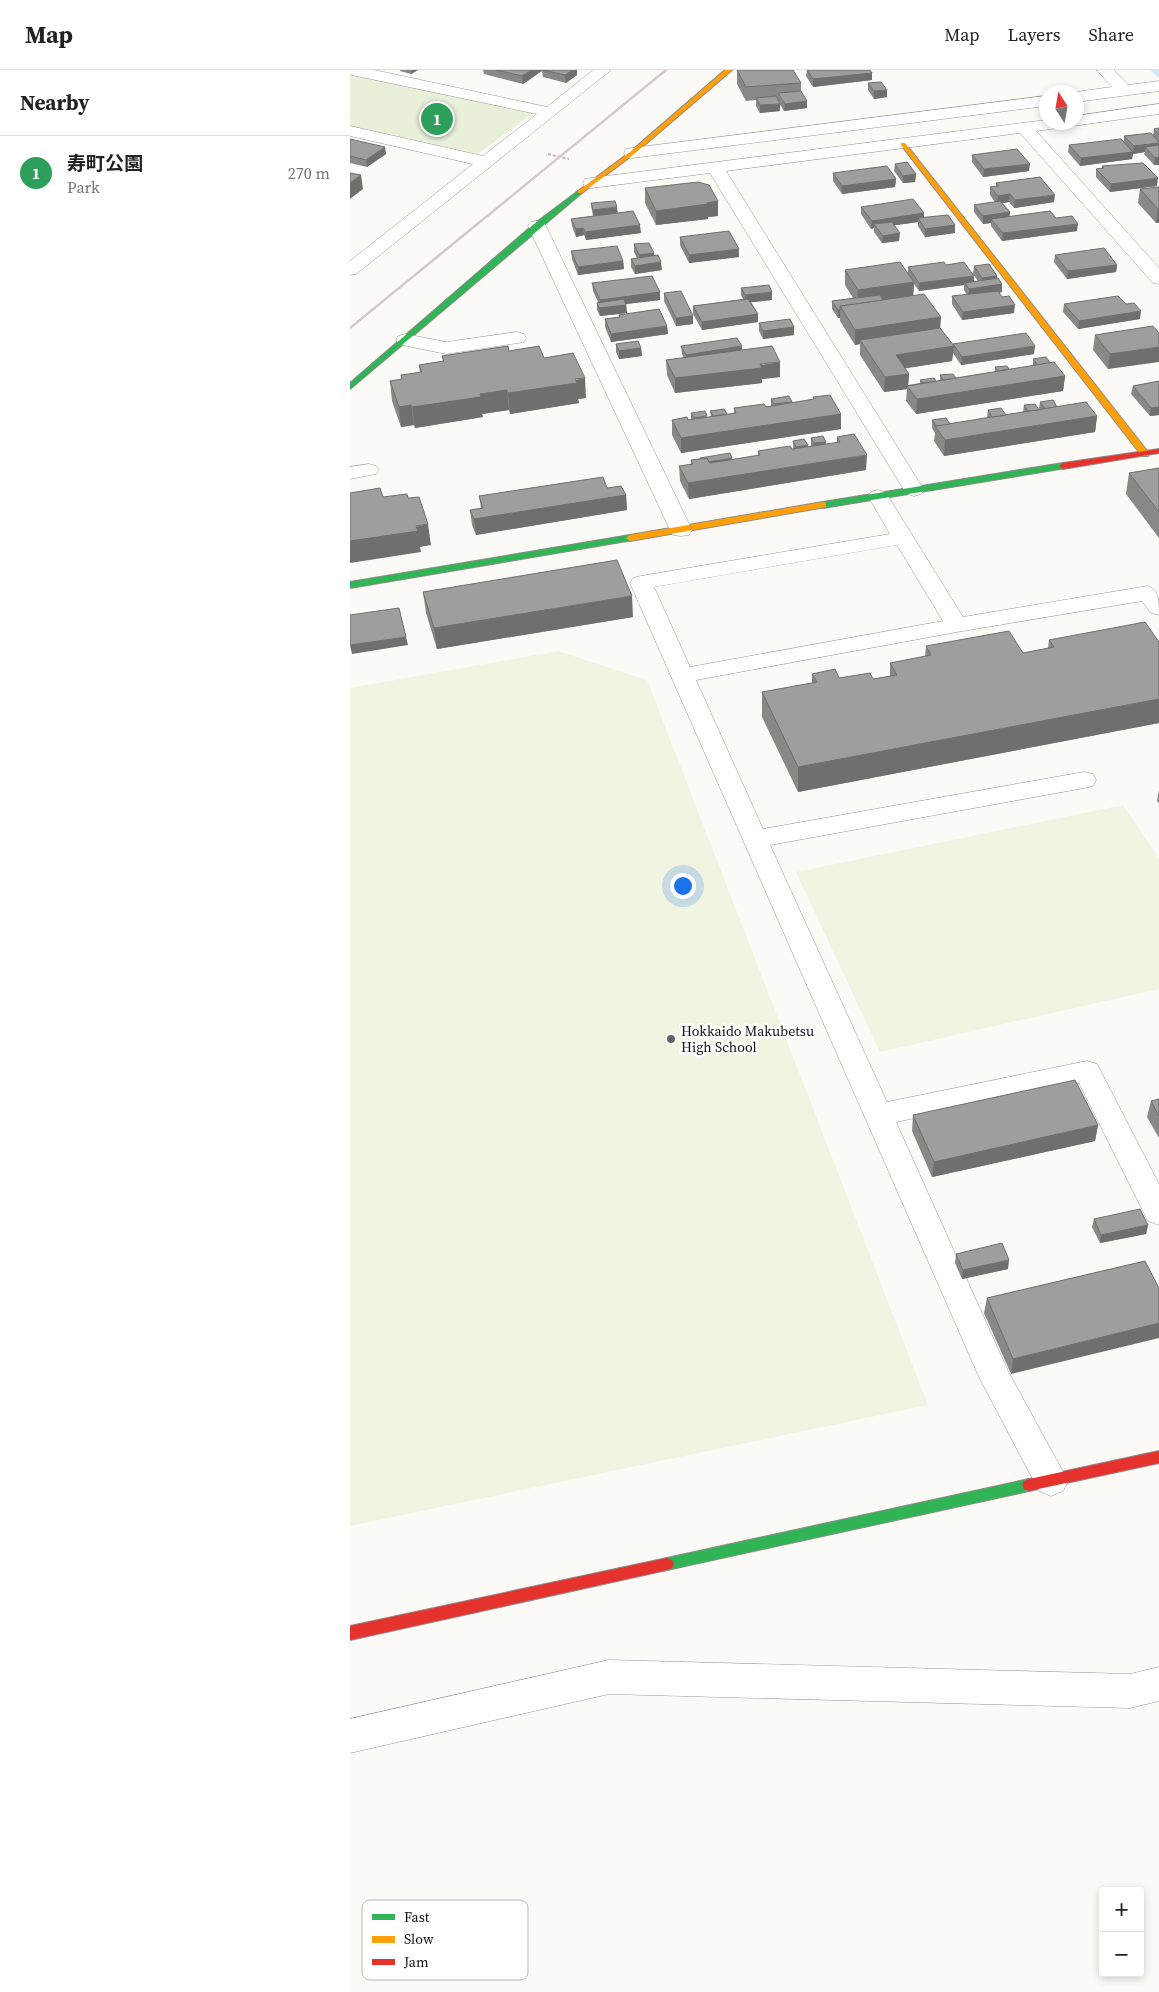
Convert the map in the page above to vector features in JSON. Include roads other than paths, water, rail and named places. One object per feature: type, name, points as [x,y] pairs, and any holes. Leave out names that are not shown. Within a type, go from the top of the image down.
[{"type":"street","points":[[352,70],[370,72],[549,112]]},
{"type":"street","points":[[350,270],[603,70]]},
{"type":"street","points":[[350,387],[537,226],[610,168],[632,153],[729,70]]},
{"type":"street","points":[[1105,70],[1124,91]]},
{"type":"street","points":[[1084,96],[1159,86]]},
{"type":"street","points":[[632,153],[1039,102]]},
{"type":"street","points":[[1084,120],[1159,109]]},
{"type":"street","points":[[591,183],[1039,126]]},
{"type":"street","points":[[1025,128],[1159,279]]},
{"type":"street","points":[[350,131],[486,162]]},
{"type":"street","points":[[904,144],[1145,454]]},
{"type":"street","points":[[716,168],[914,490]]},
{"type":"street","points":[[537,226],[681,530]]},
{"type":"street","points":[[405,340],[446,348],[517,338]]},
{"type":"street","points":[[350,585],[914,490],[1159,451]]},
{"type":"street","points":[[878,496],[957,625]]},
{"type":"street","points":[[903,538],[641,583],[995,1377],[1051,1481]]},
{"type":"street","points":[[682,675],[957,625],[1148,593],[1159,608]]},
{"type":"street","points":[[755,839],[1084,780]]},
{"type":"street","points":[[878,1115],[1087,1071],[1159,1213]]},
{"type":"street","points":[[350,1633],[1159,1457]]},
{"type":"street","points":[[350,1736],[609,1677],[1130,1691],[1159,1684]]},
{"type":"waterway","points":[[1154,70],[1159,75]]},
{"type":"railway","points":[[350,328],[666,70]]},
{"type":"place","name":"寿町公園","points":[[437,119]]},
{"type":"place","name":"Hokkaido Makubetsu High School","points":[[671,1039]]}]
